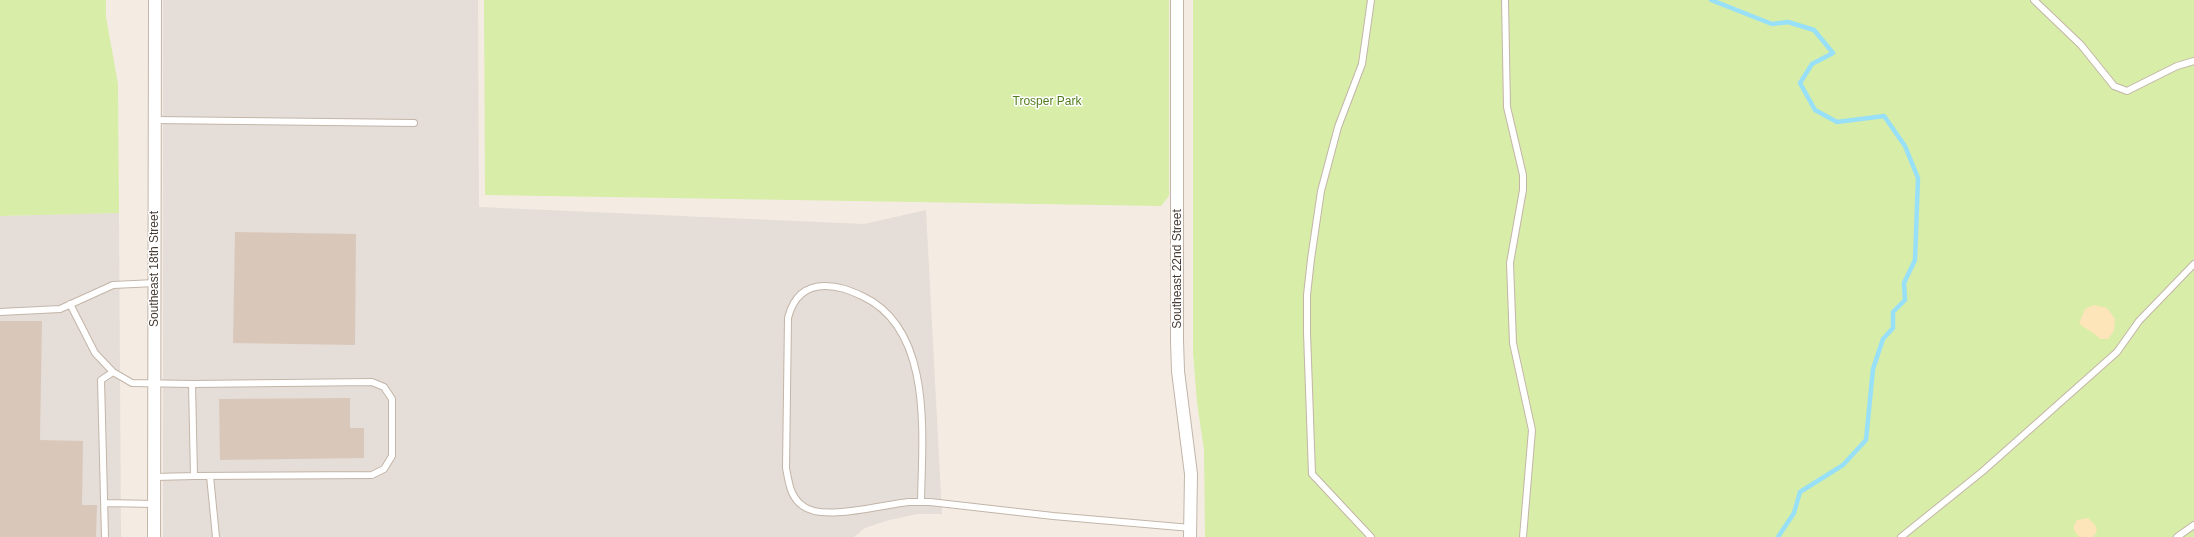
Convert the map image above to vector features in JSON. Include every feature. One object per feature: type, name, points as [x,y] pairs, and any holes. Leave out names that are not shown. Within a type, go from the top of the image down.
[{"type":"street","name":"Southeast 18th Street","points":[[154,537],[155,0]]},
{"type":"street","name":"Southeast 22nd Street","points":[[1177,0],[1177,340],[1178,371],[1191,474],[1191,532]]},
{"type":"lane","points":[[1371,0],[1362,64],[1338,127],[1321,191],[1307,295],[1312,474],[1371,537]]},
{"type":"lane","points":[[1505,0],[1507,107],[1523,175],[1523,190],[1510,263],[1513,343],[1532,430],[1523,537]]},
{"type":"lane","points":[[2034,0],[2081,45],[2114,86],[2120,90],[2127,91],[2177,66],[2194,61]]},
{"type":"lane","points":[[155,120],[414,123]]},
{"type":"lane","points":[[1901,537],[1983,471],[2117,352],[2139,321],[2194,264]]},
{"type":"lane","points":[[0,312],[60,309],[113,285],[154,283]]},
{"type":"lane","points":[[921,502],[923,422],[915,367],[904,337],[894,321],[873,301],[837,286],[819,286],[805,289],[791,307],[788,318],[786,468],[791,492],[804,507],[820,512],[852,511],[921,502],[1191,532]]},
{"type":"lane","points":[[70,304],[95,353],[113,372],[132,383],[192,384],[372,382],[384,387],[392,399],[392,456],[384,469],[372,475],[154,477]]},
{"type":"lane","points":[[105,537],[101,380],[113,372]]},
{"type":"lane","points":[[192,384],[194,476]]},
{"type":"lane","points":[[210,476],[216,537]]},
{"type":"lane","points":[[105,504],[154,504]]},
{"type":"lane","points":[[2177,537],[2194,525]]},
{"type":"shaded area","points":[[163,0],[478,0],[479,207],[864,224],[926,210],[942,514],[917,514],[886,521],[865,528],[854,537],[163,537]]},
{"type":"shaded area","points":[[119,213],[121,537],[0,537],[0,216]]},
{"type":"green space","points":[[0,0],[106,0],[106,17],[118,84],[119,213],[0,216]]},
{"type":"green space","name":"Trosper Park","points":[[484,0],[1169,0],[1169,196],[1161,206],[485,195]]},
{"type":"green space","points":[[1193,0],[2194,0],[2194,537],[1205,537],[1204,450],[1197,403],[1193,353]]},
{"type":"sand","points":[[2094,305],[2107,308],[2115,319],[2114,331],[2108,339],[2100,339],[2079,323],[2085,309]]},
{"type":"sand","points":[[2088,518],[2095,525],[2097,531],[2093,537],[2079,537],[2075,533],[2075,523],[2077,520]]},
{"type":"building","points":[[235,232],[356,234],[355,345],[233,343]]},
{"type":"building","points":[[0,321],[42,321],[40,440],[83,441],[82,505],[97,505],[96,537],[0,537]]},
{"type":"building","points":[[350,398],[350,428],[364,428],[364,458],[220,460],[219,399]]},
{"type":"waterway","points":[[1711,0],[1772,24],[1788,22],[1814,30],[1833,53],[1812,64],[1800,83],[1815,110],[1837,122],[1884,116],[1905,146],[1918,178],[1915,260],[1904,283],[1905,300],[1893,312],[1893,328],[1883,339],[1873,369],[1866,440],[1843,465],[1800,492],[1794,513],[1778,537]]}]
